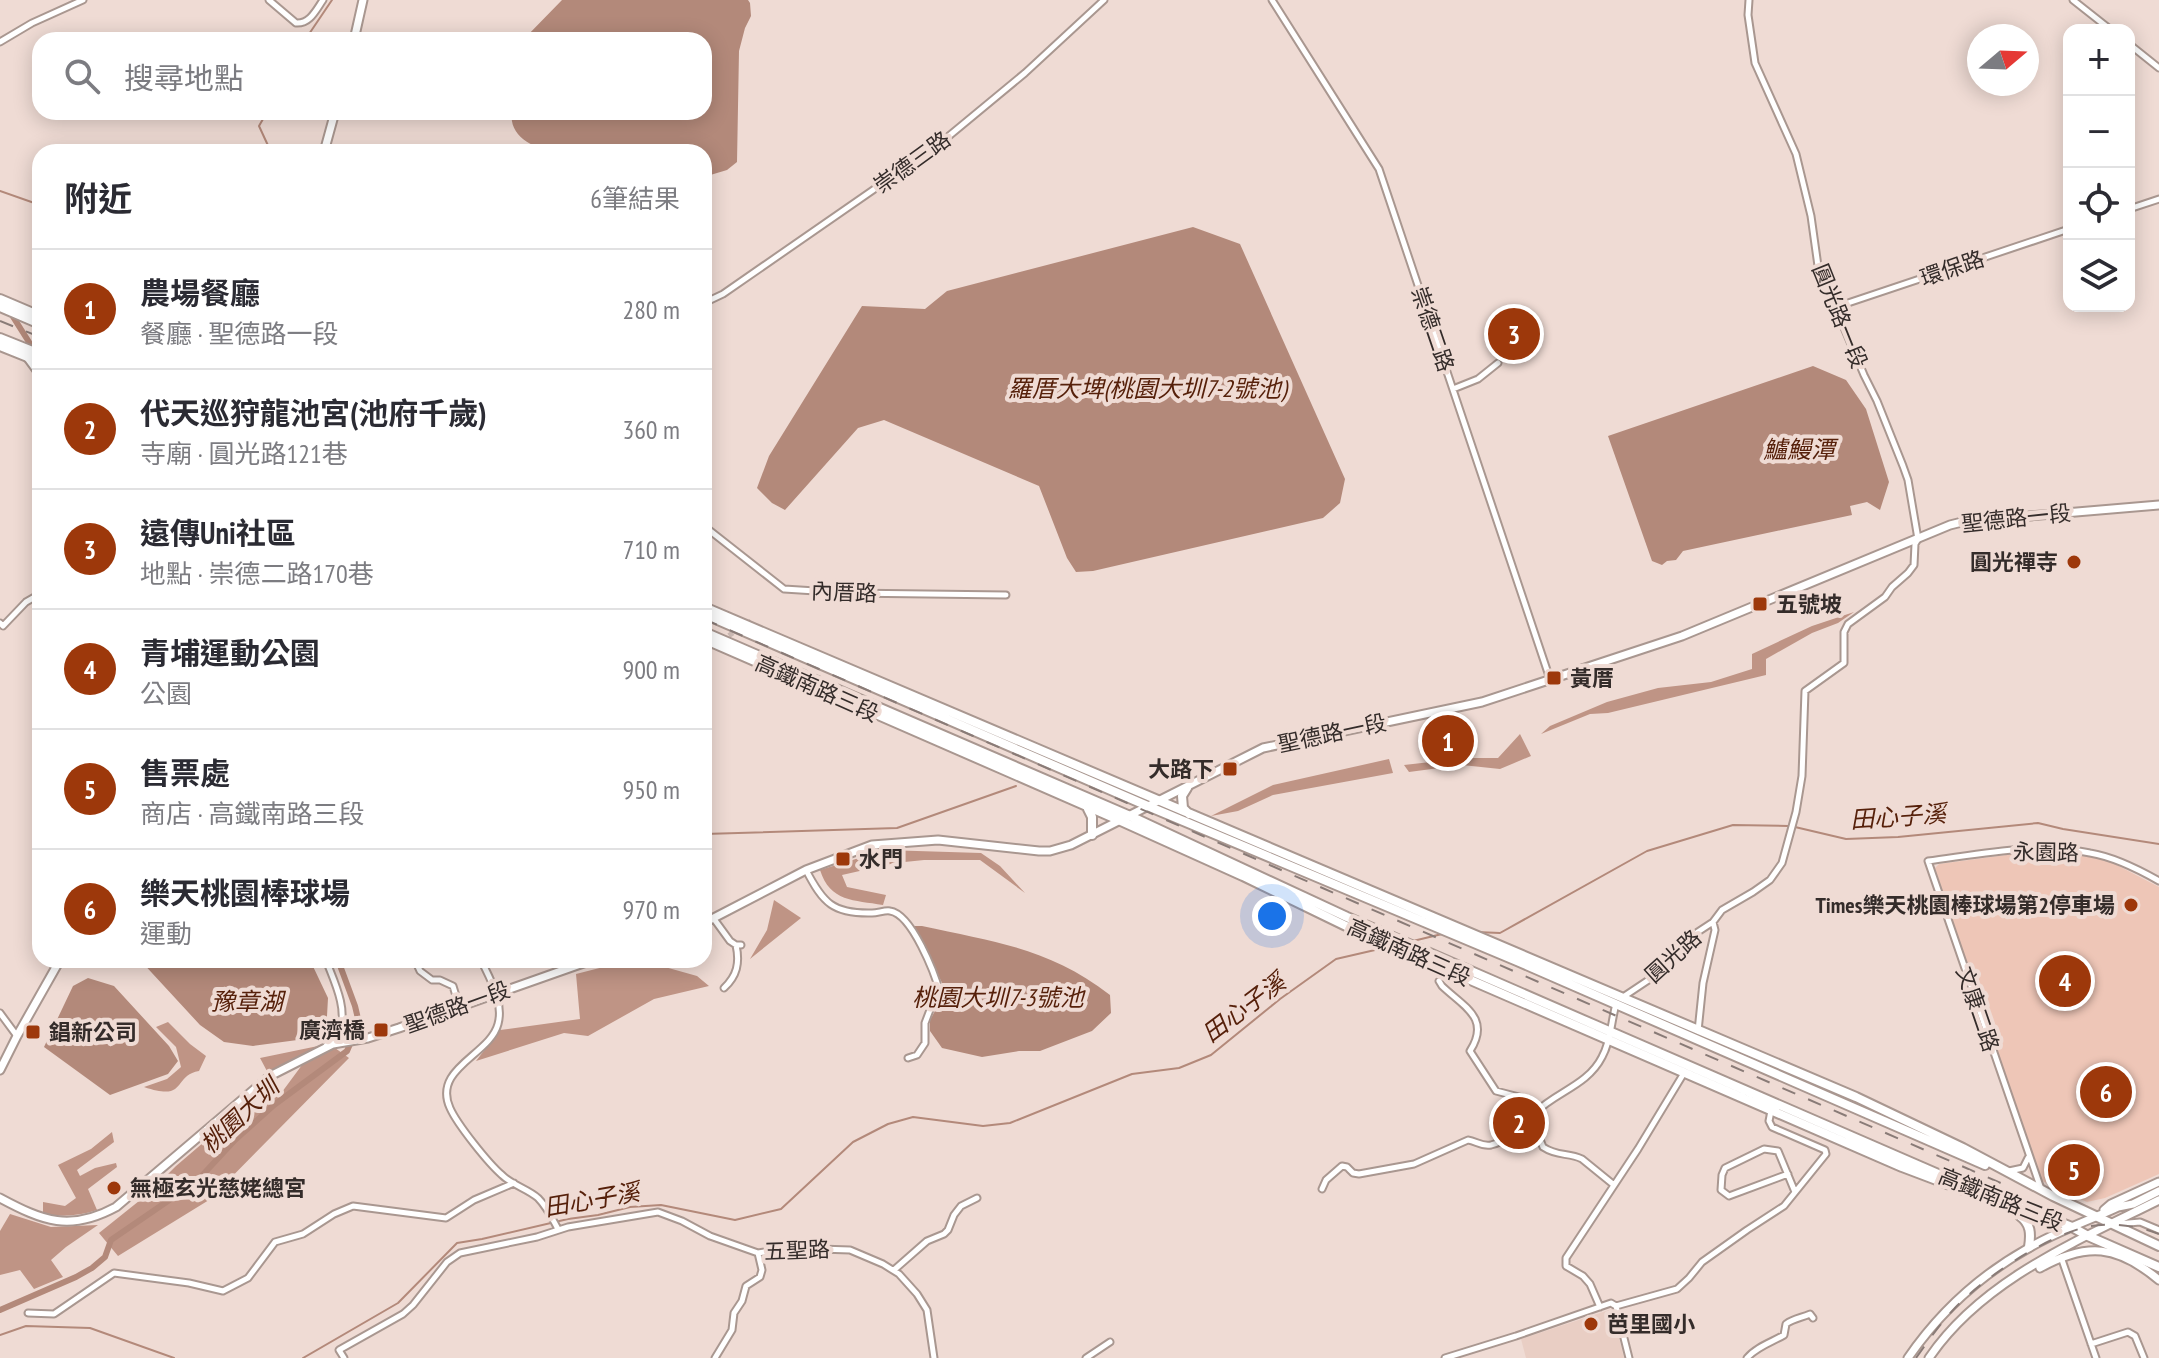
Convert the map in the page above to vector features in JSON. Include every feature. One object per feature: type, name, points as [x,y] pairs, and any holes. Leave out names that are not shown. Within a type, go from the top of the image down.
[{"type":"main road","points":[[0,299],[32,312]]},
{"type":"main road","points":[[0,307],[32,320]]},
{"type":"main road","points":[[0,338],[32,356]]},
{"type":"main road","points":[[0,346],[32,356]]},
{"type":"main road","name":"高鐵南路三段","points":[[712,610],[1340,878],[2041,1190],[2159,1246]]},
{"type":"main road","name":"高鐵南路三段","points":[[712,618],[1150,807],[1391,902]]},
{"type":"main road","name":"高鐵南路三段","points":[[712,635],[1130,816],[1347,921]]},
{"type":"main road","name":"高鐵南路三段","points":[[712,643],[1902,1167],[2001,1206],[2072,1227]]},
{"type":"main road","points":[[920,700],[948,721]]},
{"type":"main road","points":[[1187,788],[1182,796],[1183,808],[1189,815]]},
{"type":"main road","points":[[1110,808],[1116,806],[1118,800],[1111,790]]},
{"type":"main road","points":[[1088,808],[1092,817],[1092,835]]},
{"type":"main road","points":[[1159,830],[1163,812]]},
{"type":"main road","name":"高鐵南路三段","points":[[1619,1001],[1856,1097],[2041,1190]]},
{"type":"main road","name":"高鐵南路三段","points":[[1609,1036],[2072,1227]]},
{"type":"main road","points":[[1749,1053],[1783,1076]]},
{"type":"main road","points":[[1747,1091],[1771,1110]]},
{"type":"main road","points":[[1989,1200],[2033,1211]]},
{"type":"main road","points":[[2001,1206],[2027,1221],[2029,1247]]},
{"type":"main road","points":[[2072,1227],[2159,1267]]},
{"type":"street","points":[[0,42],[32,23],[83,0]]},
{"type":"street","points":[[269,0],[301,24],[323,0]]},
{"type":"street","points":[[356,32],[363,0]]},
{"type":"street","name":"崇德三路","points":[[712,299],[938,145],[1015,81],[1104,0]]},
{"type":"street","name":"崇德二路","points":[[1272,0],[1379,169],[1550,679]]},
{"type":"street","name":"圓光路一段","points":[[1749,0],[1748,15],[1755,63],[1796,154],[1811,216],[1816,258],[1908,480],[1918,539]]},
{"type":"street","points":[[2073,0],[2103,24]]},
{"type":"street","points":[[2135,49],[2159,68]]},
{"type":"street","points":[[326,144],[333,120]]},
{"type":"street","points":[[2135,207],[2159,199]]},
{"type":"street","name":"環保路","points":[[1836,307],[2063,231]]},
{"type":"street","points":[[1453,389],[1478,379],[1498,363]]},
{"type":"street","name":"聖德路一段","points":[[714,919],[806,870],[872,845],[938,840],[1050,851],[1071,845],[1263,748],[1482,702],[1682,636],[1962,522],[2159,505]]},
{"type":"street","name":"內厝路","points":[[712,532],[784,589],[1006,595]]},
{"type":"street","name":"圓光路","points":[[1619,1001],[1656,975],[1681,943],[1713,922],[1722,910],[1770,880],[1782,863],[1802,776],[1805,691],[1844,663],[1844,632],[1848,624],[1885,597],[1908,573],[1914,565],[1918,539]]},
{"type":"street","points":[[0,623],[3,626],[32,599]]},
{"type":"street","name":"永園路","points":[[1928,861],[2030,848],[2090,853],[2118,861],[2159,881]]},
{"type":"street","name":"文康二路","points":[[1928,861],[2041,1190]]},
{"type":"street","points":[[806,870],[818,893],[838,910],[850,913],[892,911],[903,917],[917,936],[940,993],[925,1023],[925,1043],[917,1055],[908,1058]]},
{"type":"street","points":[[714,919],[730,941],[739,945],[735,976],[724,988]]},
{"type":"street","name":"圓光路","points":[[1698,1031],[1703,983],[1715,930],[1713,922]]},
{"type":"street","points":[[0,1070],[56,968]]},
{"type":"street","points":[[0,1198],[49,1220],[83,1221],[116,1207],[270,1076],[322,1050],[339,1031],[339,993],[329,968]]},
{"type":"street","points":[[419,968],[432,980],[453,986],[459,1006]]},
{"type":"street","points":[[485,968],[497,993],[499,1022],[493,1035],[452,1075],[446,1087],[449,1107],[475,1145],[502,1176],[537,1197],[558,1229]]},
{"type":"street","name":"聖德路一段","points":[[322,1050],[333,1044],[368,1038],[569,968]]},
{"type":"street","points":[[1439,981],[1469,1010],[1477,1024],[1478,1040],[1470,1051],[1496,1091],[1530,1100],[1534,1127],[1543,1147],[1556,1155],[1582,1159],[1614,1185]]},
{"type":"street","points":[[1322,1189],[1326,1180],[1342,1166],[1359,1174],[1414,1164],[1468,1140],[1490,1145],[1509,1137],[1536,1112],[1588,1075],[1601,1061],[1619,1001]]},
{"type":"street","points":[[0,1013],[18,1038]]},
{"type":"street","points":[[1600,1307],[1590,1284],[1583,1276],[1568,1269],[1565,1261],[1568,1252],[1685,1072]]},
{"type":"street","points":[[1445,1358],[1611,1303],[1616,1306],[1677,1289],[1702,1262],[1784,1206],[1826,1154],[1825,1150],[1772,1127],[1769,1121],[1771,1110]]},
{"type":"street","points":[[1788,1174],[1729,1196],[1721,1190],[1725,1168],[1764,1149],[1778,1151],[1788,1174],[1795,1192]]},
{"type":"street","points":[[2008,1171],[2023,1168],[2028,1157]]},
{"type":"street","points":[[2097,1217],[2111,1204],[2159,1182]]},
{"type":"street","points":[[28,1313],[54,1314],[114,1273],[223,1291],[248,1278],[275,1242],[303,1234],[353,1206],[446,1218],[474,1200],[514,1183]]},
{"type":"street","points":[[1908,1358],[1963,1295],[1996,1268],[2029,1247],[2159,1191]]},
{"type":"street","points":[[894,1270],[927,1241],[944,1234],[961,1206],[977,1198]]},
{"type":"street","points":[[1929,1358],[1969,1312],[1991,1295],[2041,1261],[2159,1200]]},
{"type":"street","name":"五聖路","points":[[344,1358],[339,1350],[403,1314],[447,1262],[460,1253],[537,1237],[558,1229],[658,1212],[710,1236],[758,1253],[790,1248],[850,1250],[894,1270],[917,1294],[927,1310],[934,1358]]},
{"type":"street","points":[[2111,1224],[2140,1222],[2159,1230]]},
{"type":"street","points":[[2040,1268],[2061,1256],[2087,1250],[2105,1251],[2126,1259],[2159,1280]]},
{"type":"street","points":[[715,1358],[732,1330],[734,1313],[742,1301],[746,1286],[760,1277],[762,1270],[758,1253]]},
{"type":"street","points":[[2061,1256],[2096,1358]]},
{"type":"street","points":[[1616,1306],[1629,1358]]},
{"type":"street","points":[[1747,1358],[1754,1350],[1784,1335],[1786,1324],[1793,1319],[1810,1314],[1813,1318]]},
{"type":"street","points":[[2091,1344],[2128,1332],[2135,1336],[2144,1358]]},
{"type":"street","points":[[1086,1358],[1110,1342]]},
{"type":"shaded area","points":[[1854,612],[1766,659],[1766,675],[1608,713],[1590,714],[1541,734],[1550,726],[1607,702],[1658,688],[1711,682],[1752,669],[1752,654],[1812,626]]},
{"type":"shaded area","points":[[1520,734],[1531,756],[1500,769],[1462,765],[1409,772],[1404,765],[1498,758]]},
{"type":"shaded area","points":[[1389,759],[1393,773],[1273,795],[1238,811],[1211,816],[1273,785]]},
{"type":"shaded area","points":[[885,850],[981,853],[1000,866],[1025,893],[980,860],[895,863],[842,875],[847,887],[886,895],[883,905],[844,898],[830,888],[820,870]]},
{"type":"shaded area","points":[[2029,852],[2095,857],[2159,887],[2159,1174],[2105,1198],[2087,1202],[2040,1180],[2002,1075],[1935,868],[1939,864]]},
{"type":"shaded area","points":[[774,900],[801,918],[750,959],[767,930]]},
{"type":"shaded area","points":[[600,968],[668,968],[697,976],[709,986],[654,999],[588,1036],[564,1033],[476,1061],[500,1030],[580,1019],[576,974]]},
{"type":"shaded area","points":[[168,1022],[206,1056],[199,1071],[167,1092],[144,1087],[167,1079],[181,1067],[176,1047],[156,1027]]},
{"type":"shaded area","points":[[318,1046],[268,1073],[260,1058]]},
{"type":"shaded area","points":[[335,1048],[349,1058],[209,1200],[118,1256],[99,1233],[149,1193],[204,1142],[282,1092],[302,1065]]},
{"type":"shaded area","points":[[112,1132],[114,1142],[77,1170],[80,1176],[95,1168],[116,1163],[117,1167],[88,1189],[97,1210],[84,1214],[43,1214],[43,1202],[65,1206],[76,1198],[58,1165],[91,1149]]},
{"type":"shaded area","points":[[10,1214],[51,1227],[98,1225],[51,1260],[63,1277],[34,1289],[20,1270],[0,1275],[0,1231]]},
{"type":"shaded area","name":"芭里國小","points":[[1612,1309],[1624,1358],[1526,1358],[1521,1339]]},
{"type":"water","points":[[562,0],[748,0],[751,16],[739,51],[737,162],[727,170],[712,174],[712,144],[531,144],[519,135],[512,121],[712,120],[712,32],[531,32]]},
{"type":"water","name":"羅厝大埤(桃園大圳7-2號池)","points":[[1193,227],[1240,244],[1345,479],[1340,503],[1323,518],[1093,571],[1076,572],[1067,558],[1039,486],[884,420],[858,428],[785,510],[772,503],[757,488],[769,456],[862,306],[925,309],[947,291]]},
{"type":"water","name":"鱸鰻潭","points":[[1813,366],[1846,380],[1866,409],[1889,482],[1880,510],[1867,502],[1850,506],[1852,515],[1683,551],[1676,560],[1662,565],[1652,561],[1608,436]]},
{"type":"water","name":"桃園大圳7-3號池","points":[[914,926],[997,942],[1043,957],[1087,979],[1110,995],[1111,1013],[1092,1031],[1040,1051],[982,1057],[942,1048],[930,1031],[930,1020],[944,987]]},
{"type":"water","name":"豫章湖","points":[[147,968],[314,968],[328,998],[327,1016],[305,1039],[253,1046],[224,1042],[200,1025]]},
{"type":"water","points":[[88,978],[114,986],[169,1046],[178,1061],[168,1074],[110,1095],[44,1047],[73,986]]},
{"type":"waterway","points":[[310,32],[332,0]]},
{"type":"waterway","points":[[262,120],[259,126],[267,144]]},
{"type":"waterway","points":[[0,191],[32,202]]},
{"type":"waterway","name":"桃園大圳","points":[[10,312],[32,347]]},
{"type":"waterway","points":[[712,834],[897,828],[1016,786]]},
{"type":"waterway","name":"田心子溪","points":[[1795,827],[1846,839],[2038,823],[2159,844]]},
{"type":"waterway","name":"田心子溪","points":[[1476,932],[1500,933],[1647,851],[1733,825],[1788,826]]},
{"type":"waterway","name":"田心子溪","points":[[1413,941],[1442,934]]},
{"type":"waterway","name":"田心子溪","points":[[303,1358],[398,1303],[457,1243],[630,1207],[661,1205],[735,1220],[781,1209],[853,1142],[888,1124],[913,1117],[983,1126],[1010,1123],[1132,1074],[1179,1068],[1211,1055],[1336,959],[1388,947]]},
{"type":"waterway","name":"桃園大圳","points":[[0,1310],[92,1268],[105,1257],[111,1240],[197,1181],[235,1140],[274,1105],[347,1051],[359,1023],[341,968]]},
{"type":"waterway","name":"田心子溪","points":[[0,1335],[26,1326],[90,1328],[174,1358]]},
{"type":"tunnel","points":[[712,647],[751,621]]},
{"type":"railway","points":[[0,321],[32,334]]},
{"type":"railway","points":[[712,622],[2003,1184]]},
{"type":"railway","points":[[1916,1358],[1966,1297],[2034,1249],[2086,1227],[2114,1225],[2159,1234]]},
{"type":"place","name":"遠傳Uni社區","points":[[1514,334]]},
{"type":"place","name":"圓光禪寺","points":[[2074,562]]},
{"type":"place","name":"五號坡","points":[[1760,604]]},
{"type":"place","name":"黃厝","points":[[1554,678]]},
{"type":"place","name":"農場餐廳","points":[[1448,741]]},
{"type":"place","name":"大路下","points":[[1230,769]]},
{"type":"place","name":"水門","points":[[843,859]]},
{"type":"place","name":"Times樂天桃園棒球場第2停車場","points":[[2131,905]]},
{"type":"place","name":"青埔運動公園","points":[[2065,981]]},
{"type":"place","name":"廣濟橋","points":[[381,1030]]},
{"type":"place","name":"錩新公司","points":[[33,1032]]},
{"type":"place","name":"樂天桃園棒球場","points":[[2106,1092]]},
{"type":"place","name":"代天巡狩龍池宮(池府千歲)","points":[[1519,1123]]},
{"type":"place","name":"售票處","points":[[2074,1170]]},
{"type":"place","name":"無極玄光慈姥總宮","points":[[114,1188]]},
{"type":"place","name":"芭里國小","points":[[1591,1324]]}]
